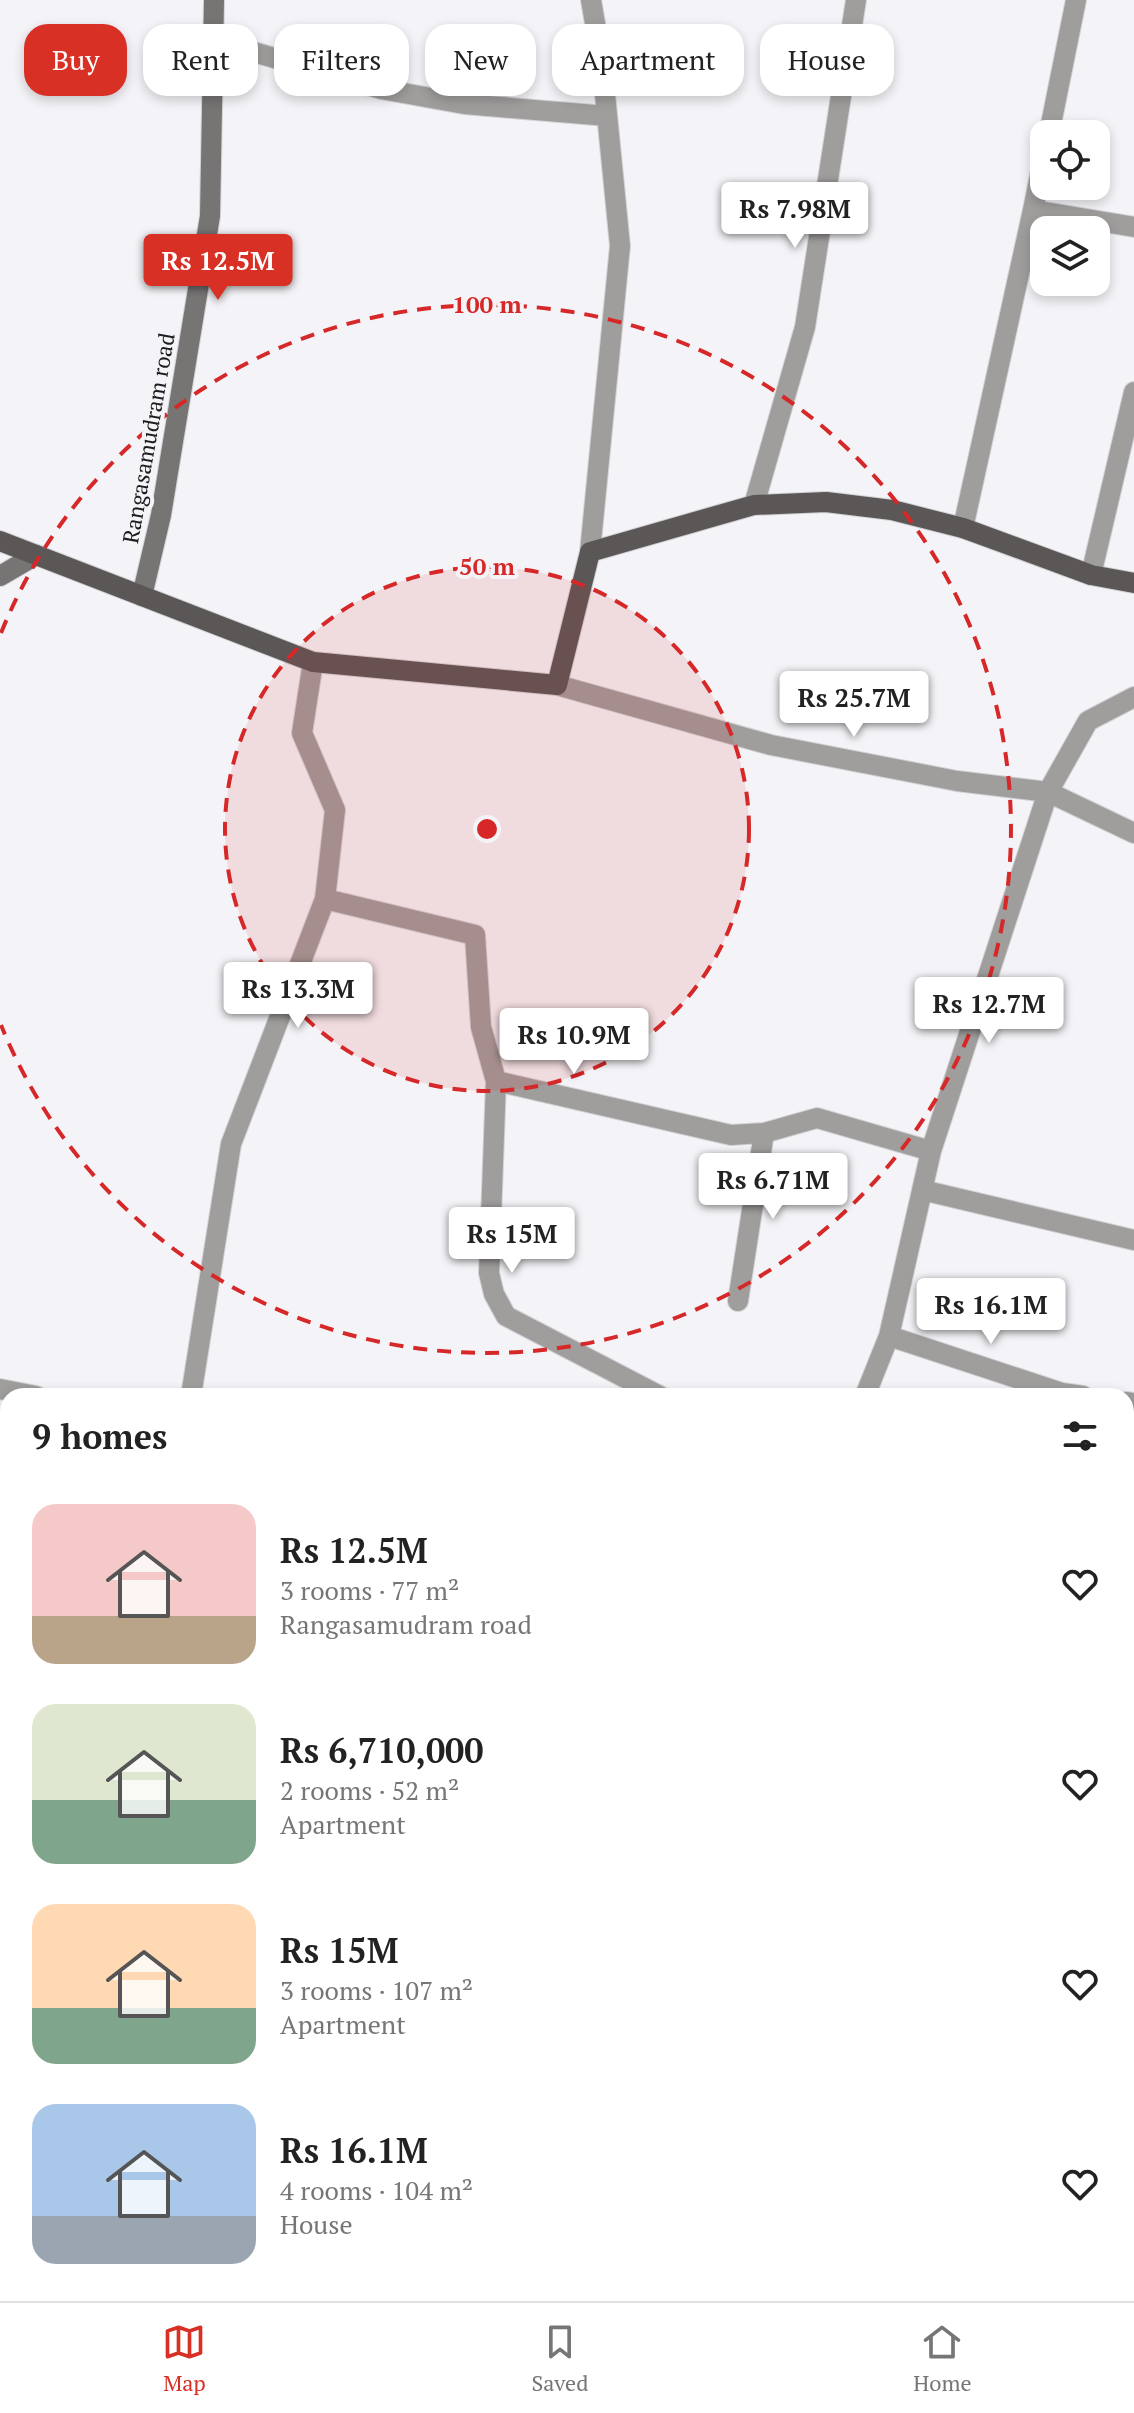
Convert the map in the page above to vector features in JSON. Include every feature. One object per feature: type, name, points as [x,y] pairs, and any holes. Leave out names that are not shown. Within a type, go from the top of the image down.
[{"type":"main road","name":"Rangasamudram road","points":[[214,0],[215,24]]},
{"type":"main road","name":"Rangasamudram road","points":[[142,596],[161,515],[210,216],[214,96]]},
{"type":"main road","points":[[0,541],[313,662],[557,685],[590,552],[754,505],[826,502],[892,510],[963,528],[1091,575],[1134,583]]},
{"type":"main road","points":[[0,576],[36,555]]},
{"type":"street","points":[[590,552],[620,246],[591,0]]},
{"type":"street","points":[[754,505],[805,327],[856,0]]},
{"type":"street","points":[[1052,120],[1076,0]]},
{"type":"street","points":[[258,53],[381,89],[464,104],[607,116]]},
{"type":"street","points":[[963,528],[1035,200]]},
{"type":"street","points":[[1033,210],[1134,227]]},
{"type":"street","points":[[1091,575],[1134,392]]},
{"type":"street","points":[[192,1388],[231,1144],[325,899],[335,810],[302,733],[313,662]]},
{"type":"street","points":[[557,685],[771,745],[957,781],[1048,792],[1134,833]]},
{"type":"street","points":[[868,1388],[889,1336],[931,1151],[1048,792],[1088,721],[1134,697]]},
{"type":"street","points":[[325,899],[475,935],[481,1027],[496,1081],[489,1273],[494,1294],[506,1316],[645,1388]]},
{"type":"street","points":[[496,1081],[731,1135],[764,1133],[817,1118],[931,1151]]},
{"type":"street","points":[[738,1301],[764,1133]]},
{"type":"street","points":[[922,1190],[1134,1240]]},
{"type":"street","points":[[889,1336],[1047,1388]]}]
